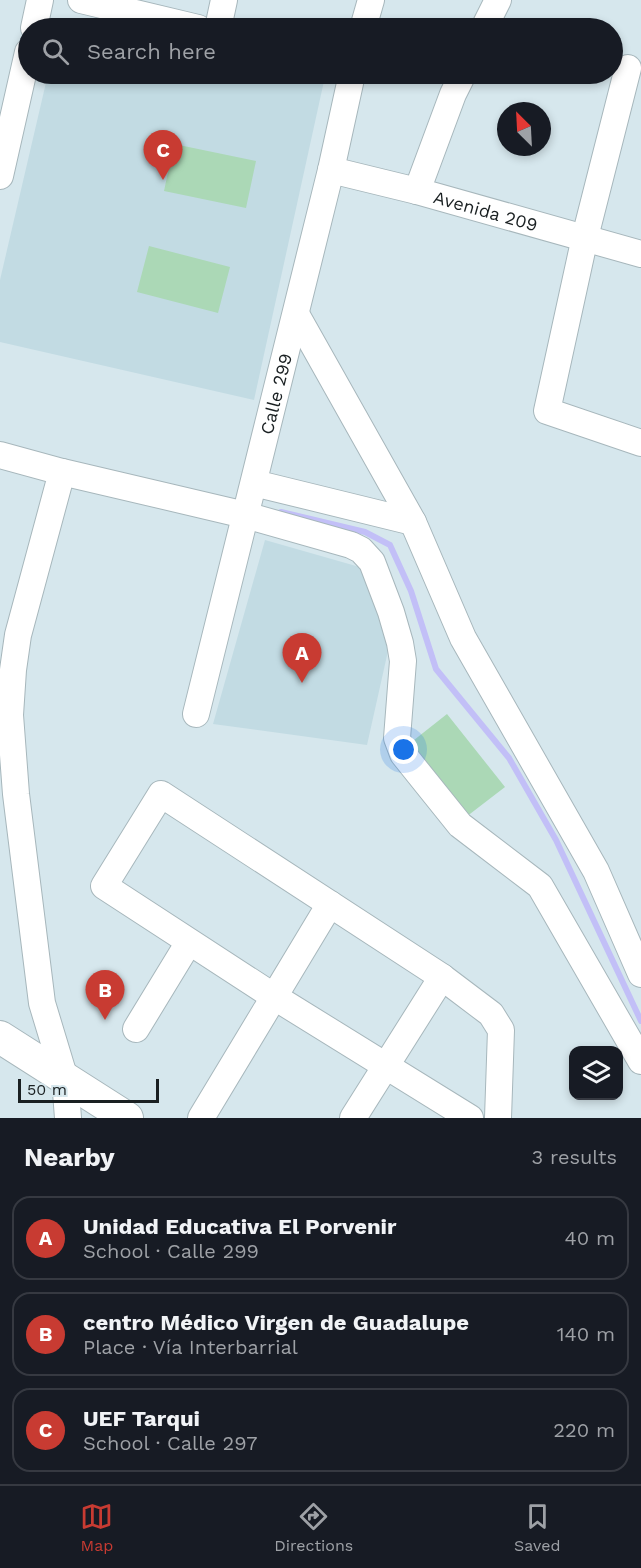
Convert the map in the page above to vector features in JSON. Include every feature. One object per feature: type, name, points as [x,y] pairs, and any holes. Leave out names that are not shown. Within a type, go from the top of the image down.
[{"type":"main road","points":[[0,1037],[127,1118]]},
{"type":"street","points":[[36,18],[40,0]]},
{"type":"street","points":[[81,0],[156,18]]},
{"type":"street","points":[[220,18],[224,0]]},
{"type":"street","points":[[366,18],[371,0]]},
{"type":"street","points":[[489,18],[498,0]]},
{"type":"street","points":[[628,68],[585,237],[547,411],[641,443]]},
{"type":"street","points":[[0,176],[21,84]]},
{"type":"street","name":"Calle 299","points":[[196,714],[296,314],[350,84]]},
{"type":"street","points":[[417,191],[458,84]]},
{"type":"street","name":"Avenida 209","points":[[331,170],[417,191],[641,254]]},
{"type":"street","points":[[296,314],[413,522],[463,638],[596,871],[641,974]]},
{"type":"street","points":[[0,455],[62,472],[246,515],[362,550],[372,562],[400,643],[403,662],[397,738],[403,754],[460,825],[540,886],[641,1061]]},
{"type":"street","points":[[62,472],[18,635],[10,715],[16,794],[42,1003],[65,1080],[68,1118]]},
{"type":"street","points":[[254,483],[413,522]]},
{"type":"street","points":[[470,1118],[273,996],[104,886],[161,794],[442,977],[491,1014],[501,1030],[498,1118]]},
{"type":"street","points":[[201,1118],[330,904]]},
{"type":"street","points":[[136,1029],[189,942]]},
{"type":"street","points":[[353,1118],[442,977]]},
{"type":"shaded area","points":[[46,84],[323,84],[254,400],[0,342],[0,280]]},
{"type":"shaded area","points":[[265,540],[363,568],[390,642],[367,745],[213,724]]},
{"type":"green space","points":[[174,144],[256,161],[246,208],[164,191]]},
{"type":"green space","points":[[149,246],[230,267],[218,313],[137,292]]},
{"type":"green space","points":[[447,714],[505,787],[466,817],[409,744]]},
{"type":"waterway","points":[[281,512],[365,532],[390,545],[411,591],[436,669],[509,758],[556,840],[641,1021]]},
{"type":"place","name":"UEF Tarqui","points":[[163,180]]},
{"type":"place","name":"Unidad Educativa El Porvenir","points":[[302,683]]},
{"type":"place","name":"centro Médico Virgen de Guadalupe","points":[[105,1020]]}]
